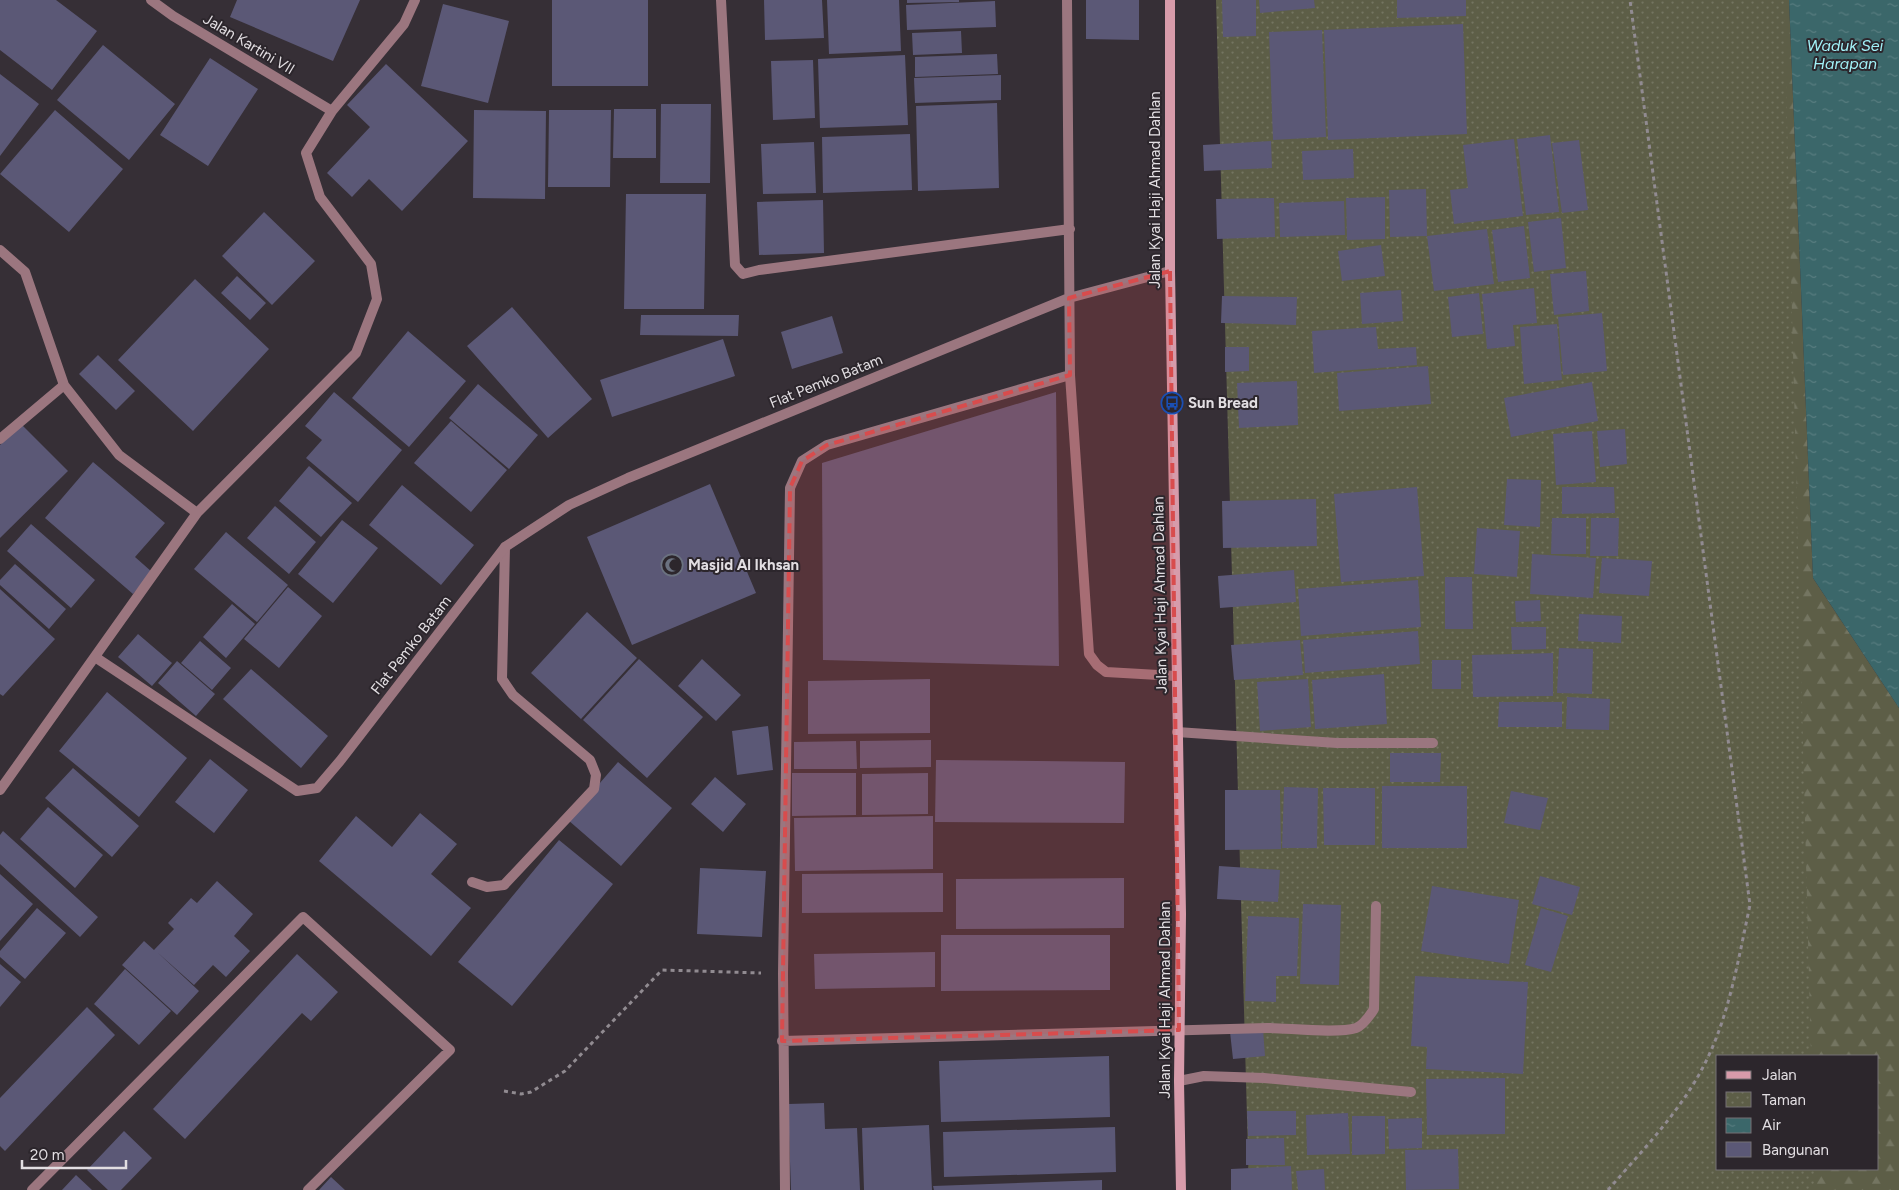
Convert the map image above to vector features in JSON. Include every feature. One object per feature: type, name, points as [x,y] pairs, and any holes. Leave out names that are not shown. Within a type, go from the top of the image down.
[{"type":"main road","name":"Jalan Kyai Haji Ahmad Dahlan","points":[[1170,0],[1170,271],[1181,914],[1179,1030],[1181,1190]]},
{"type":"street","name":"Jalan Kartini VII","points":[[152,0],[173,16],[332,111]]},
{"type":"street","points":[[0,790],[197,513],[356,354],[377,299],[372,264],[320,197],[306,153],[332,111],[404,24],[415,0]]},
{"type":"street","points":[[721,0],[735,266],[743,274],[759,270],[1070,229]]},
{"type":"street","points":[[1067,0],[1070,375],[1089,654],[1097,665],[1106,672],[1176,676]]},
{"type":"street","points":[[0,250],[25,272],[64,385],[119,456],[197,513]]},
{"type":"street","name":"Flat Pemko Batam","points":[[95,658],[297,791],[317,788],[340,761],[505,547],[569,505],[628,478],[1069,298],[1170,271]]},
{"type":"street","points":[[785,1190],[782,1041],[790,488],[802,461],[827,445],[1070,375]]},
{"type":"street","points":[[0,439],[64,385]]},
{"type":"street","points":[[472,882],[487,887],[504,885],[594,789],[596,775],[590,760],[513,695],[502,678],[505,547]]},
{"type":"street","points":[[1177,732],[1337,743],[1433,743]]},
{"type":"street","points":[[782,1041],[1267,1028],[1336,1030],[1357,1028],[1367,1020],[1374,1009],[1376,906]]},
{"type":"street","points":[[32,1190],[303,917],[450,1050],[308,1190]]},
{"type":"street","points":[[1179,1081],[1204,1076],[1264,1078],[1411,1092]]},
{"type":"path","points":[[1608,1190],[1669,1119],[1702,1069],[1728,1007],[1750,905],[1630,0]]},
{"type":"path","points":[[504,1091],[521,1094],[531,1092],[565,1071],[662,970],[783,974]]},
{"type":"highlighted area","points":[[1170,271],[1179,1030],[782,1041],[790,488],[802,461],[827,445],[1070,375],[1069,298]]},
{"type":"green space","points":[[1216,0],[1784,0],[1811,1055],[1716,1055],[1716,1170],[1814,1170],[1815,1190],[1249,1190]]},
{"type":"green space","points":[[1708,0],[1789,0],[1813,578],[1899,708],[1899,1190],[1707,1190],[1717,1170],[1879,1170],[1879,1055],[1775,1055]]},
{"type":"water","name":"Waduk Sei Harapan","points":[[1789,0],[1899,0],[1899,708],[1813,578]]},
{"type":"building","points":[[0,0],[56,0],[97,31],[52,90],[0,50]]},
{"type":"building","points":[[237,0],[360,0],[333,61],[230,17]]},
{"type":"building","points":[[552,0],[648,0],[648,86],[552,86]]},
{"type":"building","points":[[764,0],[822,0],[824,38],[765,40]]},
{"type":"building","points":[[827,0],[899,0],[901,51],[829,54]]},
{"type":"building","points":[[907,0],[959,0],[959,2],[907,3]]},
{"type":"building","points":[[1086,0],[1139,0],[1139,40],[1086,39]]},
{"type":"building","points":[[1222,0],[1256,0],[1256,36],[1223,37]]},
{"type":"building","points":[[1259,0],[1314,0],[1315,8],[1260,13]]},
{"type":"building","points":[[1397,0],[1466,0],[1466,16],[1397,18]]},
{"type":"building","points":[[995,1],[996,27],[907,30],[906,5]]},
{"type":"building","points":[[443,4],[509,21],[488,103],[421,86]]},
{"type":"building","points":[[1463,24],[1467,134],[1328,140],[1324,30]]},
{"type":"building","points":[[1322,30],[1326,137],[1273,140],[1269,32]]},
{"type":"building","points":[[961,31],[962,53],[913,55],[912,33]]},
{"type":"building","points":[[103,45],[175,104],[129,160],[57,100]]},
{"type":"building","points":[[997,54],[998,74],[915,77],[915,57]]},
{"type":"building","points":[[905,55],[908,125],[820,128],[818,59]]},
{"type":"building","points":[[210,58],[258,89],[208,166],[160,135]]},
{"type":"building","points":[[813,60],[815,118],[773,120],[771,61]]},
{"type":"building","points":[[386,64],[468,141],[402,211],[369,179],[352,197],[327,173],[370,127],[347,105]]},
{"type":"building","points":[[0,74],[39,104],[0,156]]},
{"type":"building","points":[[1001,75],[1001,100],[915,103],[914,78]]},
{"type":"building","points":[[997,103],[999,188],[918,191],[916,106]]},
{"type":"building","points":[[661,104],[711,104],[710,183],[660,183]]},
{"type":"building","points":[[614,109],[656,109],[656,158],[613,158]]},
{"type":"building","points":[[55,110],[123,169],[69,232],[0,174]]},
{"type":"building","points":[[474,110],[546,111],[545,199],[473,198]]},
{"type":"building","points":[[549,110],[611,110],[610,187],[548,187]]},
{"type":"building","points":[[910,134],[912,190],[823,193],[822,137]]},
{"type":"building","points":[[1550,135],[1559,212],[1526,215],[1517,139]]},
{"type":"building","points":[[1514,139],[1523,216],[1454,224],[1450,190],[1468,188],[1463,145]]},
{"type":"building","points":[[1579,140],[1588,210],[1562,213],[1552,143]]},
{"type":"building","points":[[1271,141],[1272,168],[1204,171],[1203,145]]},
{"type":"building","points":[[814,142],[816,193],[763,194],[761,144]]},
{"type":"building","points":[[1353,149],[1354,178],[1303,180],[1302,151]]},
{"type":"building","points":[[1426,189],[1427,236],[1390,237],[1389,190]]},
{"type":"building","points":[[626,194],[706,194],[704,309],[624,309]]},
{"type":"building","points":[[1385,197],[1385,239],[1347,240],[1346,198]]},
{"type":"building","points":[[1274,198],[1275,237],[1217,239],[1216,199]]},
{"type":"building","points":[[823,200],[824,253],[759,255],[757,202]]},
{"type":"building","points":[[1344,201],[1345,235],[1280,237],[1279,203]]},
{"type":"building","points":[[264,212],[315,261],[272,305],[222,256]]},
{"type":"building","points":[[1561,218],[1566,268],[1534,272],[1528,222]]},
{"type":"building","points":[[1524,226],[1530,278],[1498,282],[1492,230]]},
{"type":"building","points":[[1487,229],[1494,284],[1434,291],[1427,236]]},
{"type":"building","points":[[1381,245],[1385,276],[1342,281],[1338,251]]},
{"type":"building","points":[[1586,271],[1589,311],[1554,315],[1550,274]]},
{"type":"building","points":[[237,276],[266,303],[250,320],[221,293]]},
{"type":"building","points":[[195,279],[269,349],[193,431],[118,360]]},
{"type":"building","points":[[1534,288],[1537,323],[1513,325],[1515,346],[1487,349],[1482,294]]},
{"type":"building","points":[[1401,290],[1403,321],[1362,324],[1360,293]]},
{"type":"building","points":[[1479,293],[1483,334],[1452,337],[1448,297]]},
{"type":"building","points":[[1222,296],[1297,297],[1296,325],[1221,323]]},
{"type":"building","points":[[512,307],[592,399],[548,438],[467,346]]},
{"type":"building","points":[[1602,313],[1607,371],[1563,375],[1558,317]]},
{"type":"building","points":[[641,315],[739,315],[738,336],[640,335]]},
{"type":"building","points":[[832,316],[843,353],[792,369],[781,332]]},
{"type":"building","points":[[1557,324],[1562,380],[1524,384],[1520,327]]},
{"type":"building","points":[[1376,327],[1378,349],[1416,347],[1417,365],[1314,373],[1312,331]]},
{"type":"building","points":[[408,331],[466,381],[409,447],[352,398]]},
{"type":"building","points":[[723,339],[735,376],[612,417],[600,380]]},
{"type":"building","points":[[1225,347],[1249,347],[1249,371],[1225,372]]},
{"type":"building","points":[[98,355],[135,391],[116,410],[79,374]]},
{"type":"building","points":[[1428,366],[1431,404],[1339,411],[1337,373]]},
{"type":"building","points":[[1297,381],[1298,425],[1239,428],[1237,383]]},
{"type":"building","points":[[1592,382],[1598,421],[1511,437],[1504,398]]},
{"type":"building","points":[[478,384],[538,435],[509,469],[449,418]]},
{"type":"building","points":[[334,392],[402,450],[358,502],[306,458],[322,440],[305,426]]},
{"type":"building","points":[[1056,392],[1059,666],[823,660],[822,463]]},
{"type":"building","points":[[451,421],[507,470],[471,512],[414,463]]},
{"type":"building","points":[[21,424],[68,471],[0,538],[0,445]]},
{"type":"building","points":[[1625,429],[1627,464],[1600,467],[1597,431]]},
{"type":"building","points":[[1592,431],[1596,482],[1556,485],[1553,434]]},
{"type":"building","points":[[93,462],[165,523],[135,557],[152,572],[133,594],[45,518]]},
{"type":"building","points":[[309,466],[352,503],[321,537],[279,501]]},
{"type":"building","points":[[1507,479],[1541,480],[1540,527],[1504,525]]},
{"type":"building","name":"Masjid Al Ikhsan","points":[[710,484],[756,593],[632,645],[587,537]]},
{"type":"building","points":[[402,485],[474,545],[441,585],[369,525]]},
{"type":"building","points":[[1417,487],[1424,576],[1341,582],[1334,494]]},
{"type":"building","points":[[1562,487],[1614,487],[1615,513],[1562,514]]},
{"type":"building","points":[[1316,499],[1317,546],[1223,548],[1222,501]]},
{"type":"building","points":[[275,506],[316,542],[289,574],[247,538]]},
{"type":"building","points":[[1552,518],[1586,518],[1586,554],[1551,554]]},
{"type":"building","points":[[1591,518],[1619,518],[1618,556],[1590,556]]},
{"type":"building","points":[[342,520],[378,548],[333,603],[298,574]]},
{"type":"building","points":[[31,524],[95,580],[71,608],[7,551]]},
{"type":"building","points":[[1477,528],[1520,531],[1517,577],[1474,574]]},
{"type":"building","points":[[226,532],[288,585],[257,622],[194,569]]},
{"type":"building","points":[[1532,554],[1596,558],[1593,598],[1530,594]]},
{"type":"building","points":[[1602,558],[1652,561],[1649,596],[1599,593]]},
{"type":"building","points":[[15,564],[66,609],[49,629],[0,585],[0,580]]},
{"type":"building","points":[[1294,570],[1296,602],[1220,608],[1218,576]]},
{"type":"building","points":[[1445,577],[1472,577],[1473,629],[1445,629]]},
{"type":"building","points":[[1418,580],[1421,627],[1301,636],[1298,589]]},
{"type":"building","points":[[288,587],[322,616],[279,668],[244,639]]},
{"type":"building","points":[[0,589],[55,639],[3,696],[0,694]]},
{"type":"building","points":[[1540,600],[1541,621],[1516,622],[1515,601]]},
{"type":"building","points":[[232,604],[255,624],[226,658],[203,637]]},
{"type":"building","points":[[587,612],[637,658],[581,719],[531,673]]},
{"type":"building","points":[[1579,614],[1622,616],[1621,643],[1578,641]]},
{"type":"building","points":[[1511,627],[1546,627],[1546,649],[1512,650]]},
{"type":"building","points":[[1418,631],[1420,664],[1305,673],[1303,640]]},
{"type":"building","points":[[138,634],[172,663],[152,686],[118,657]]},
{"type":"building","points":[[1300,640],[1303,675],[1234,680],[1231,645]]},
{"type":"building","points":[[200,641],[231,668],[212,690],[181,663]]},
{"type":"building","points":[[1559,648],[1593,649],[1592,694],[1557,693]]},
{"type":"building","points":[[1553,653],[1553,696],[1473,697],[1472,655]]},
{"type":"building","points":[[639,659],[703,717],[647,778],[583,720]]},
{"type":"building","points":[[702,659],[741,695],[716,721],[678,686]]},
{"type":"building","points":[[1432,660],[1461,660],[1461,689],[1432,689]]},
{"type":"building","points":[[177,661],[215,694],[196,716],[158,683]]},
{"type":"building","points":[[251,669],[328,736],[301,768],[223,699]]},
{"type":"building","points":[[1384,674],[1387,724],[1315,729],[1312,680]]},
{"type":"building","points":[[930,679],[930,733],[808,734],[808,681]]},
{"type":"building","points":[[1308,679],[1311,727],[1260,731],[1257,682]]},
{"type":"building","points":[[107,692],[187,758],[139,817],[59,751]]},
{"type":"building","points":[[1567,697],[1610,699],[1609,730],[1566,729]]},
{"type":"building","points":[[1499,702],[1562,702],[1562,727],[1498,727]]},
{"type":"building","points":[[768,726],[773,770],[737,775],[732,731]]},
{"type":"building","points":[[931,740],[931,767],[860,768],[860,741]]},
{"type":"building","points":[[856,741],[857,769],[794,769],[794,742]]},
{"type":"building","points":[[1390,753],[1441,753],[1440,782],[1390,782]]},
{"type":"building","points":[[210,759],[248,790],[214,833],[175,802]]},
{"type":"building","points":[[936,760],[1125,762],[1124,823],[935,822]]},
{"type":"building","points":[[618,762],[672,808],[621,866],[568,820]]},
{"type":"building","points":[[73,768],[139,826],[112,857],[45,798]]},
{"type":"building","points":[[792,773],[856,773],[856,815],[792,816]]},
{"type":"building","points":[[928,773],[928,814],[862,815],[862,774]]},
{"type":"building","points":[[715,777],[746,804],[723,832],[691,804]]},
{"type":"building","points":[[1382,786],[1467,786],[1467,848],[1382,848]]},
{"type":"building","points":[[1284,787],[1318,788],[1317,848],[1282,848]]},
{"type":"building","points":[[1323,788],[1375,788],[1375,845],[1324,845]]},
{"type":"building","points":[[1225,790],[1280,790],[1281,849],[1225,850]]},
{"type":"building","points":[[1511,791],[1548,798],[1540,830],[1504,823]]},
{"type":"building","points":[[48,807],[103,855],[75,888],[20,839]]},
{"type":"building","points":[[420,813],[457,844],[431,874],[471,908],[431,956],[319,861],[356,816],[392,847]]},
{"type":"building","points":[[933,816],[933,869],[795,871],[794,818]]},
{"type":"building","points":[[3,831],[98,917],[80,937],[0,864],[0,835]]},
{"type":"building","points":[[559,840],[613,884],[512,1006],[458,962]]},
{"type":"building","points":[[1219,866],[1280,870],[1278,902],[1217,899]]},
{"type":"building","points":[[700,868],[766,871],[762,937],[697,934]]},
{"type":"building","points":[[943,873],[943,912],[802,913],[802,874]]},
{"type":"building","points":[[0,874],[33,904],[0,941]]},
{"type":"building","points":[[1540,876],[1580,887],[1572,915],[1532,904]]},
{"type":"building","points":[[1124,878],[1124,928],[956,929],[956,879]]},
{"type":"building","points":[[217,881],[253,914],[234,936],[250,951],[226,977],[213,965],[194,985],[157,952],[199,991],[177,1015],[122,965],[144,941],[154,950],[174,929],[168,923],[191,898],[197,903]]},
{"type":"building","points":[[1432,886],[1519,900],[1509,964],[1421,951]]},
{"type":"building","points":[[1303,904],[1341,905],[1339,985],[1300,984]]},
{"type":"building","points":[[37,908],[66,933],[25,979],[0,957],[0,951]]},
{"type":"building","points":[[1541,908],[1568,916],[1551,972],[1525,965]]},
{"type":"building","points":[[1248,916],[1299,918],[1297,976],[1276,976],[1276,1002],[1245,1001]]},
{"type":"building","points":[[941,935],[1110,935],[1110,990],[941,991]]},
{"type":"building","points":[[935,952],[935,987],[815,989],[814,954]]},
{"type":"building","points":[[297,954],[338,992],[311,1021],[302,1013],[185,1139],[153,1109]]},
{"type":"building","points":[[0,964],[21,982],[0,1007]]},
{"type":"building","points":[[125,969],[171,1011],[139,1045],[94,1004]]},
{"type":"building","points":[[1415,976],[1528,982],[1523,1074],[1426,1069],[1427,1047],[1411,1046]]},
{"type":"building","points":[[87,1007],[115,1035],[5,1151],[0,1146],[0,1098]]},
{"type":"building","points":[[1263,1029],[1265,1056],[1233,1059],[1230,1032]]},
{"type":"building","points":[[1109,1056],[1110,1117],[941,1122],[939,1061]]},
{"type":"building","points":[[1505,1078],[1505,1134],[1427,1135],[1426,1079]]},
{"type":"building","points":[[824,1103],[825,1129],[857,1128],[860,1190],[791,1190],[788,1104]]},
{"type":"building","points":[[1247,1111],[1296,1111],[1296,1135],[1248,1136]]},
{"type":"building","points":[[1348,1113],[1350,1154],[1307,1155],[1306,1115]]},
{"type":"building","points":[[1352,1116],[1385,1116],[1385,1154],[1352,1155]]},
{"type":"building","points":[[1422,1118],[1422,1148],[1389,1149],[1388,1119]]},
{"type":"building","points":[[929,1125],[932,1190],[864,1190],[862,1128]]},
{"type":"building","points":[[1115,1127],[1116,1172],[944,1177],[943,1132]]},
{"type":"building","points":[[124,1131],[152,1158],[121,1190],[108,1190],[87,1170]]},
{"type":"building","points":[[1284,1138],[1285,1165],[1246,1165],[1246,1139]]},
{"type":"building","points":[[1458,1149],[1459,1189],[1406,1190],[1405,1150]]},
{"type":"building","points":[[1291,1166],[1292,1190],[1231,1190],[1231,1169]]},
{"type":"building","points":[[1324,1169],[1325,1190],[1298,1190],[1296,1171]]},
{"type":"building","points":[[76,1175],[92,1190],[62,1190]]},
{"type":"building","points":[[331,1177],[345,1190],[319,1190]]},
{"type":"building","points":[[1102,1180],[1102,1190],[934,1190],[933,1186]]},
{"type":"place","name":"Sun Bread","points":[[1172,403]]},
{"type":"place","name":"Masjid Al Ikhsan","points":[[672,565]]}]
